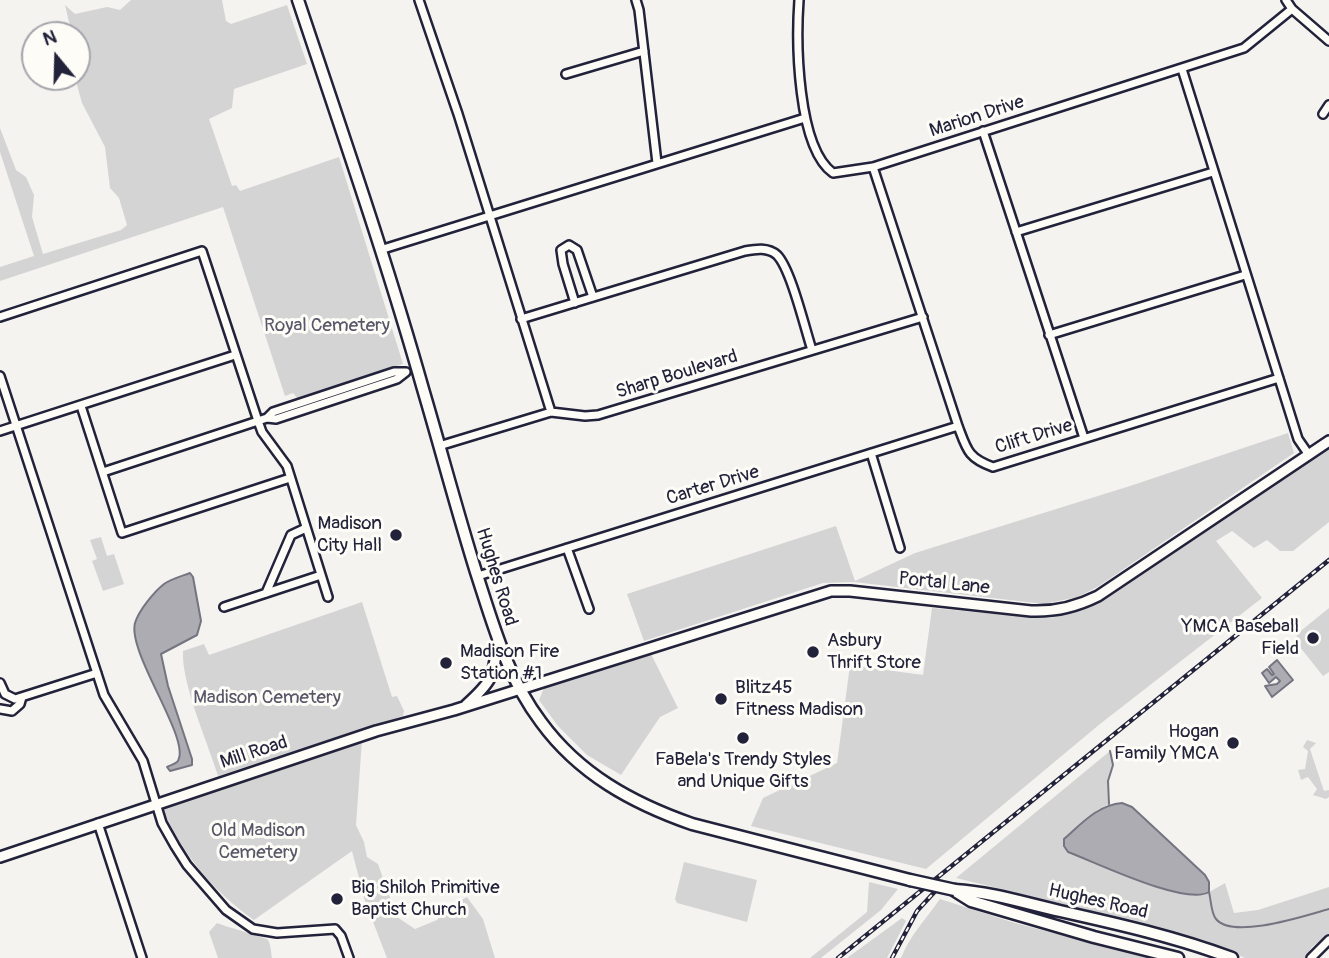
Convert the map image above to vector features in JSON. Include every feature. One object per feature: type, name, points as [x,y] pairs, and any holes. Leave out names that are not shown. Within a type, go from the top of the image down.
[{"type":"main road","name":"Hughes Road","points":[[298,0],[417,368],[498,640],[520,690],[540,720],[568,753],[609,786],[664,814],[692,824],[910,880],[996,896],[1122,925],[1203,947],[1231,958]]},
{"type":"main road","name":"Hughes Road","points":[[954,890],[971,901],[1178,958]]},
{"type":"street","points":[[419,0],[458,114],[551,412]]},
{"type":"street","points":[[636,0],[657,163]]},
{"type":"street","name":"Marion Drive","points":[[799,0],[797,25],[805,118],[822,166],[833,173],[873,167],[1244,48],[1292,9]]},
{"type":"street","points":[[1286,0],[1292,9],[1329,41]]},
{"type":"street","points":[[566,74],[644,51]]},
{"type":"street","points":[[1182,69],[1298,439],[1309,455]]},
{"type":"street","points":[[1323,114],[1329,105]]},
{"type":"street","points":[[380,250],[805,118]]},
{"type":"street","points":[[983,131],[1084,438]]},
{"type":"street","name":"Clift Drive","points":[[873,167],[965,447],[974,460],[993,467],[1279,378]]},
{"type":"street","points":[[1016,232],[1213,172]]},
{"type":"street","points":[[575,303],[561,250],[569,245],[577,250],[593,297]]},
{"type":"street","points":[[521,319],[745,251],[763,248],[776,254],[785,267],[812,350]]},
{"type":"street","points":[[0,317],[202,251],[262,432],[287,466],[328,597]]},
{"type":"street","points":[[1049,335],[1245,275]]},
{"type":"street","name":"Sharp Boulevard","points":[[439,446],[551,412],[598,415],[923,317]]},
{"type":"street","points":[[0,431],[235,355]]},
{"type":"street","points":[[103,472],[267,418],[276,419],[321,400],[397,380],[406,372],[417,368]]},
{"type":"street","points":[[0,376],[104,695],[143,761],[162,822],[187,865],[237,920],[253,929],[266,932],[335,929],[341,936],[349,958]]},
{"type":"street","points":[[80,406],[122,533],[290,478]]},
{"type":"street","name":"Carter Drive","points":[[478,576],[958,426]]},
{"type":"street","name":"Portal Lane","points":[[520,690],[831,591],[1031,611],[1048,612],[1075,606],[1098,597],[1329,441]]},
{"type":"street","points":[[871,453],[900,548]]},
{"type":"street","points":[[266,593],[290,536],[306,528]]},
{"type":"street","points":[[567,548],[589,609]]},
{"type":"street","points":[[224,607],[321,575]]},
{"type":"street","points":[[463,708],[487,686],[492,677],[498,640]]},
{"type":"street","points":[[0,683],[5,694],[15,699],[97,673]]},
{"type":"street","name":"Mill Road","points":[[0,857],[376,731],[520,690]]},
{"type":"street","points":[[0,709],[12,711],[22,698]]},
{"type":"street","points":[[99,823],[142,958]]},
{"type":"street","points":[[1311,958],[1329,940]]},
{"type":"green space","name":"Royal Cemetery","points":[[131,0],[222,0],[226,21],[231,24],[287,5],[307,64],[234,89],[232,108],[209,119],[232,186],[236,185],[240,191],[339,157],[403,364],[298,399],[293,393],[285,396],[223,207],[0,281],[0,267],[34,256],[0,152],[0,128],[16,170],[26,177],[34,195],[32,217],[43,254],[121,230],[127,225],[119,198],[110,188],[105,147],[79,91],[91,91],[91,21],[69,21],[65,5],[75,14],[107,7],[120,10]]},
{"type":"green space","points":[[1288,433],[1294,453],[1099,586],[1078,597],[1044,604],[854,582],[823,583],[644,641],[627,594],[836,526],[855,581],[915,553]]},
{"type":"green space","points":[[1329,446],[1329,522],[1293,551],[1280,551],[1267,540],[1254,548],[1232,531],[1216,541],[1262,598],[1100,724],[926,869],[751,826],[763,798],[837,763],[850,665],[923,675],[932,608],[1051,618],[1087,608]]},
{"type":"green space","points":[[101,537],[107,556],[114,554],[124,584],[103,591],[92,561],[97,559],[90,540]]},
{"type":"green space","name":"Madison Cemetery","points":[[362,602],[392,697],[397,696],[404,711],[403,716],[218,776],[186,679],[183,651],[204,644],[209,655]]},
{"type":"green space","name":"YMCA Baseball Field","points":[[1329,608],[1329,672],[1323,676],[1296,642],[1297,634]]},
{"type":"green space","points":[[651,654],[678,708],[660,717],[621,775],[587,755],[558,726],[539,700],[544,688]]},
{"type":"green space","name":"Old Madison Cemetery","points":[[362,740],[356,825],[367,857],[378,864],[397,917],[415,929],[437,920],[447,908],[467,897],[483,919],[495,958],[387,958],[365,901],[352,851],[254,920],[200,871],[179,841],[162,808]]},
{"type":"green space","points":[[1307,740],[1316,743],[1310,749],[1324,791],[1329,790],[1329,797],[1326,799],[1313,795],[1317,789],[1308,777],[1301,780],[1298,770],[1305,769],[1308,751],[1303,747]]},
{"type":"green space","points":[[1110,751],[1113,765],[1108,781],[1109,804],[1097,810],[1068,852],[1204,895],[1225,883],[1234,913],[1258,910],[1329,887],[1329,934],[1312,947],[1305,958],[1245,958],[1206,941],[1172,931],[956,878]]},
{"type":"green space","points":[[684,862],[757,880],[747,922],[677,903],[675,899]]},
{"type":"green space","points":[[869,882],[898,889],[881,910],[821,958],[810,958],[867,912]]},
{"type":"green space","points":[[940,899],[1015,923],[1149,958],[901,958],[914,934]]},
{"type":"green space","points":[[902,918],[906,921],[887,958],[847,958]]},
{"type":"green space","points":[[217,923],[268,940],[272,958],[218,958],[209,932]]},
{"type":"shaded area","points":[[190,573],[201,621],[197,635],[161,654],[192,765],[170,771],[167,767],[177,762],[180,752],[169,718],[141,655],[135,637],[135,623],[143,607],[160,587]]},
{"type":"shaded area","points":[[1277,660],[1293,680],[1272,697],[1265,686],[1280,681],[1276,677],[1269,683],[1262,673],[1267,669],[1274,674],[1269,667]]},
{"type":"shaded area","points":[[1122,803],[1132,807],[1205,875],[1209,882],[1209,892],[1197,895],[1161,888],[1068,852],[1064,839],[1077,827],[1105,807]]},
{"type":"waterway","points":[[1109,804],[1108,781],[1113,765],[1110,751]]},
{"type":"waterway","points":[[1209,892],[1216,919],[1225,925],[1238,927],[1271,924],[1329,909]]},
{"type":"railway","points":[[838,958],[1329,560]]},
{"type":"railway","points":[[892,958],[917,911],[940,886]]},
{"type":"place","name":"Madison City Hall","points":[[396,535]]},
{"type":"place","name":"YMCA Baseball Field","points":[[1313,638]]},
{"type":"place","name":"Asbury Thrift Store","points":[[813,652]]},
{"type":"place","name":"Madison Fire Station #1","points":[[446,663]]},
{"type":"place","name":"Blitz45 Fitness Madison","points":[[721,699]]},
{"type":"place","name":"FaBela's Trendy Styles and Unique Gifts","points":[[743,738]]},
{"type":"place","name":"Hogan Family YMCA","points":[[1233,743]]},
{"type":"place","name":"Big Shiloh Primitive Baptist Church","points":[[337,899]]}]
